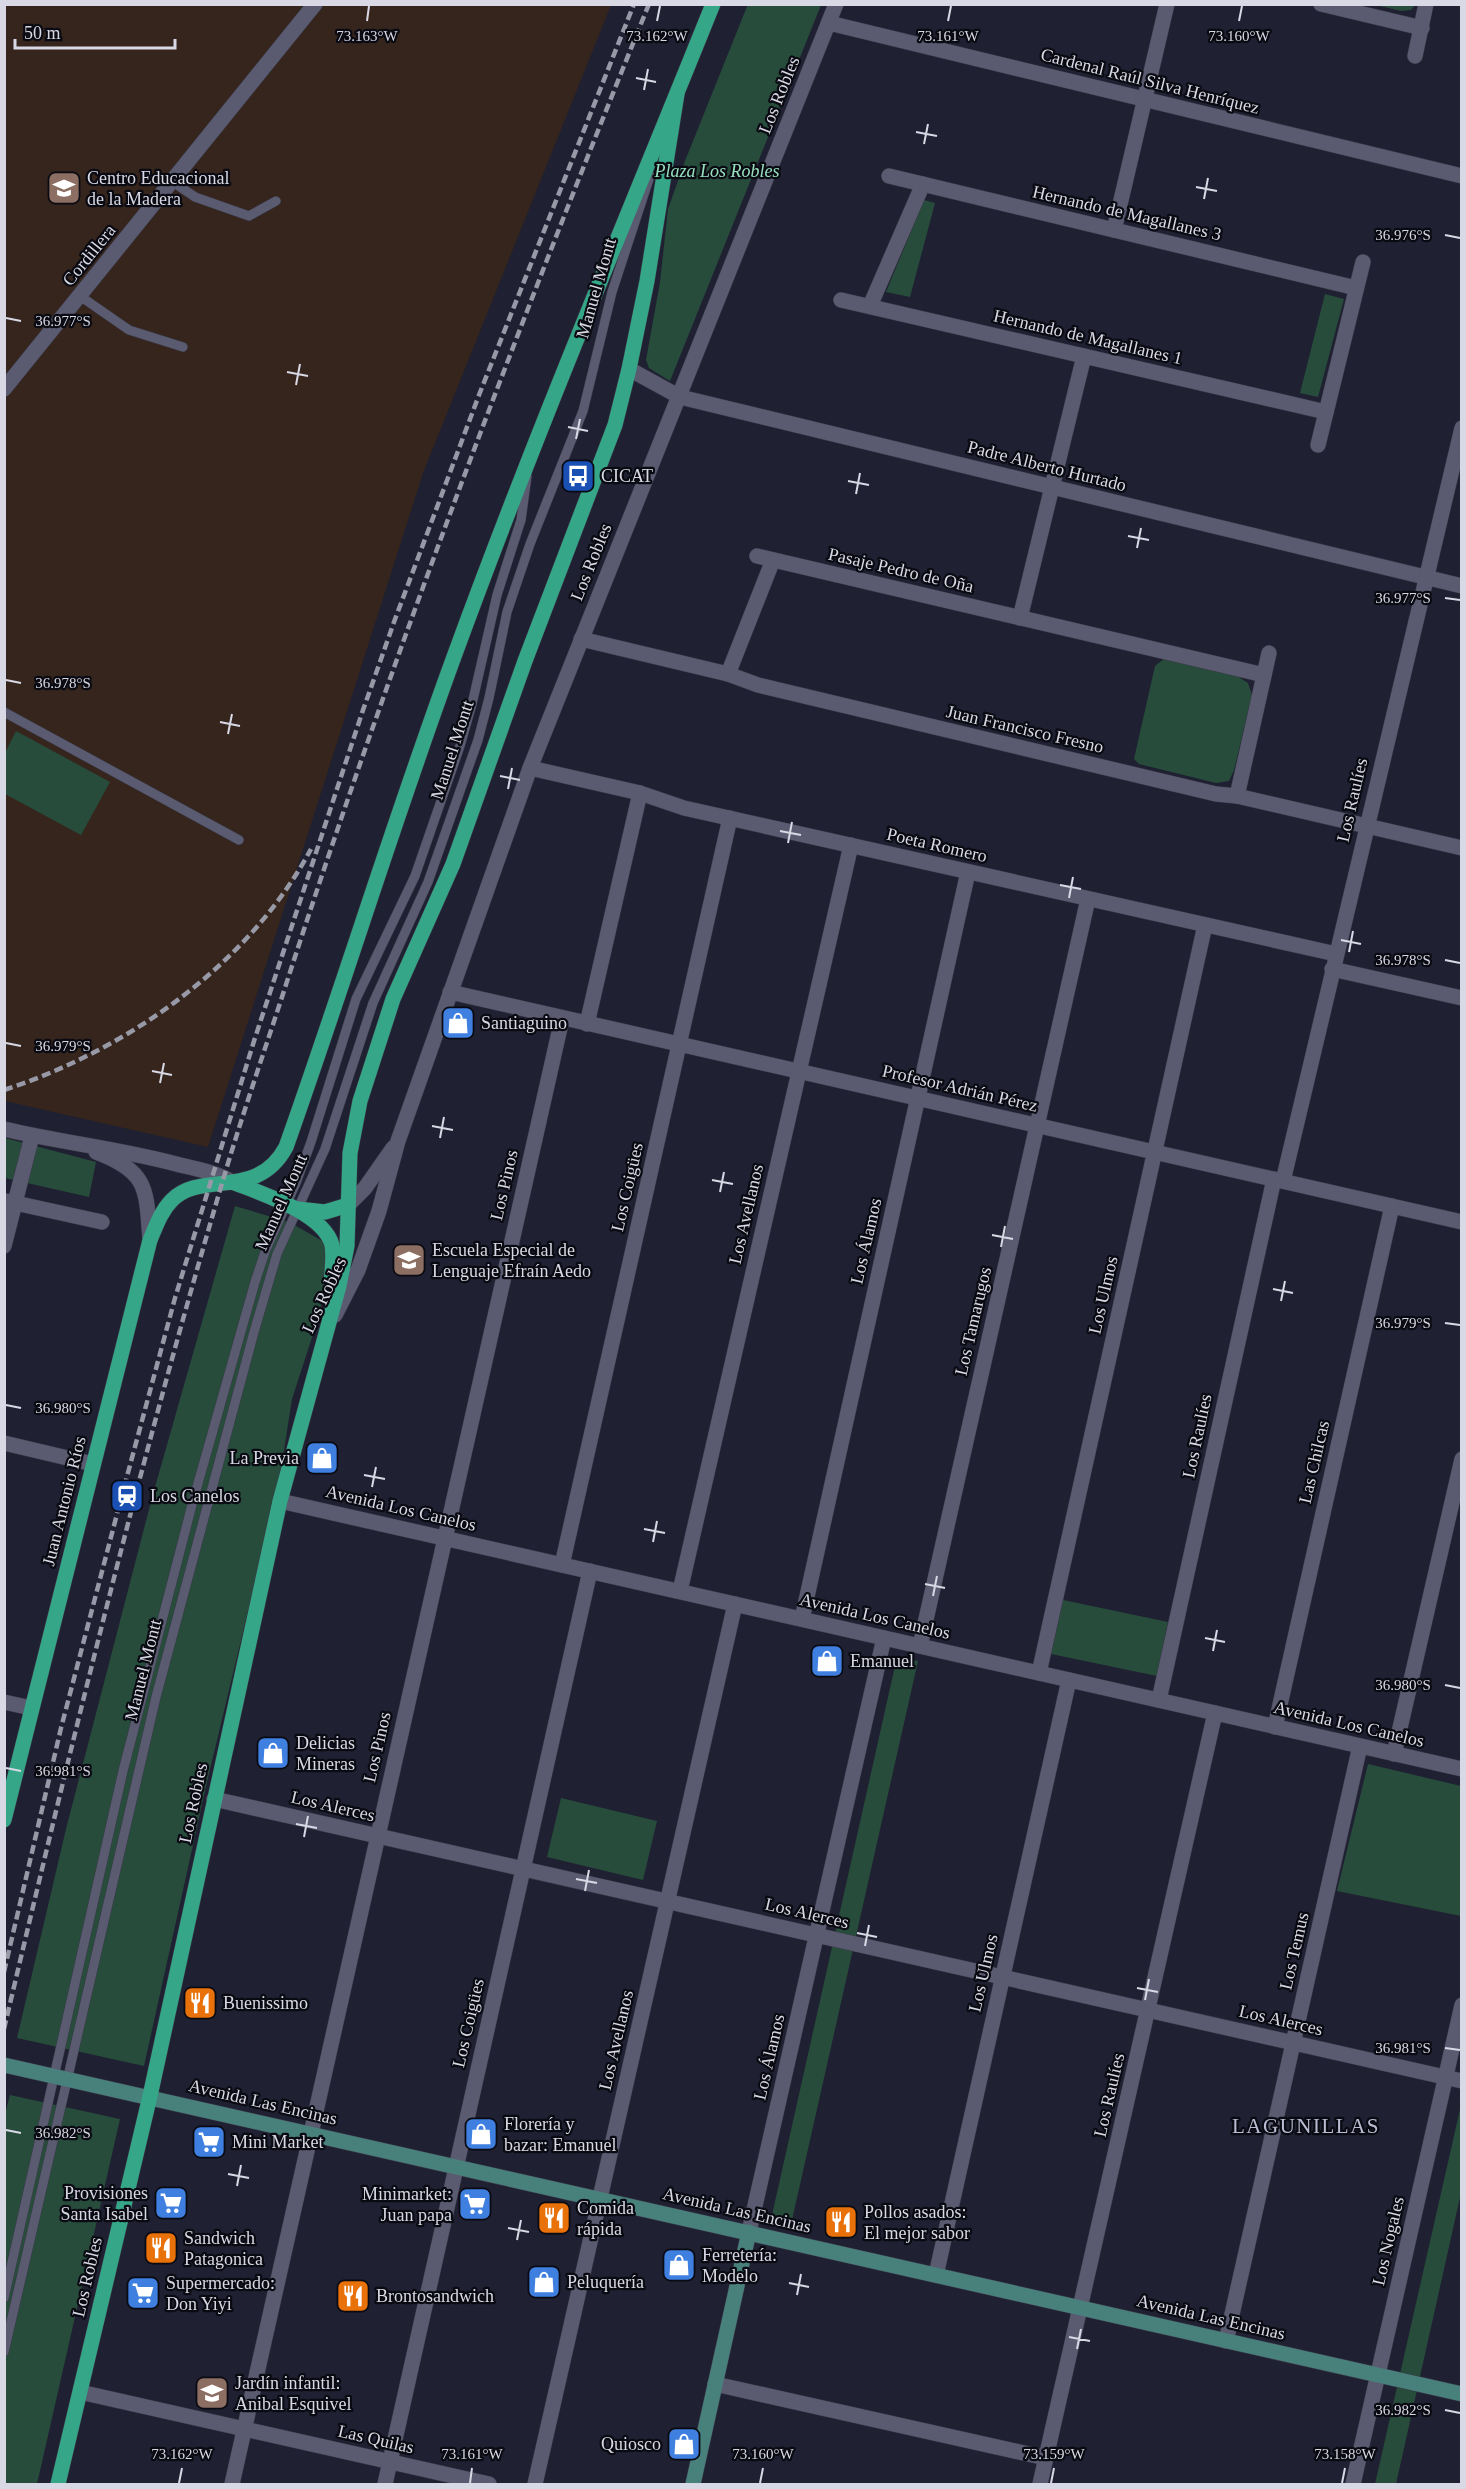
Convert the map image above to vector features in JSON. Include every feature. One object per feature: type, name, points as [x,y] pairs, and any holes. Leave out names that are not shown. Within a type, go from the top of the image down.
[{"type":"main road","name":"Manuel Montt","points":[[208,1186],[250,1178],[265,1171],[281,1156],[286,1147],[434,712],[529,460],[713,4]]},
{"type":"main road","name":"Manuel Montt","points":[[325,1333],[339,1286],[346,1246],[354,1128],[380,1036],[406,967],[440,897],[457,853],[525,661],[607,448],[629,369],[662,191],[677,94]]},
{"type":"main road","points":[[232,1182],[292,1207],[322,1228],[332,1245],[332,1272],[325,1333]]},
{"type":"main road","name":"Juan Antonio Ríos","points":[[5,1820],[31,1708],[150,1240],[162,1213],[172,1200],[186,1190],[208,1186]]},
{"type":"main road","points":[[292,1207],[325,1212],[348,1204]]},
{"type":"main road","name":"Los Robles","points":[[58,2484],[150,2096],[280,1501],[325,1333]]},
{"type":"street","name":"Cordillera","points":[[4,389],[315,4]]},
{"type":"street","name":"Los Robles","points":[[325,1333],[358,1270],[380,1211],[398,1141],[530,768],[836,4]]},
{"type":"street","points":[[1114,230],[1167,4]]},
{"type":"street","points":[[1321,4],[1422,28]]},
{"type":"street","points":[[1416,56],[1426,4]]},
{"type":"street","name":"Cardenal Raúl Silva Henríquez","points":[[829,23],[1461,176]]},
{"type":"street","name":"Hernando de Magallanes 3","points":[[889,176],[1356,288]]},
{"type":"street","points":[[870,306],[923,184]]},
{"type":"street","points":[[1318,445],[1363,262]]},
{"type":"street","name":"Hernando de Magallanes 1","points":[[841,300],[1326,412]]},
{"type":"street","points":[[1020,618],[1084,356]]},
{"type":"street","name":"Padre Alberto Hurtado","points":[[629,369],[680,397],[1461,586]]},
{"type":"street","name":"Los Raulíes","points":[[1159,1700],[1279,1180],[1334,962],[1461,428]]},
{"type":"street","name":"Pasaje Pedro de Oña","points":[[757,556],[1264,675]]},
{"type":"street","points":[[728,674],[773,560]]},
{"type":"street","name":"Juan Francisco Fresno","points":[[581,639],[728,674],[758,685],[1181,786],[1215,794],[1237,795],[1461,848]]},
{"type":"street","points":[[1237,795],[1269,653]]},
{"type":"street","name":"Poeta Romero","points":[[530,768],[640,793],[684,808],[1205,925],[1461,999]]},
{"type":"street","points":[[586,1024],[640,793]]},
{"type":"street","name":"Los Coigües","points":[[562,1565],[730,818]]},
{"type":"street","name":"Los Avellanos","points":[[680,1592],[851,845]]},
{"type":"street","name":"Los Álamos","points":[[802,1619],[968,872]]},
{"type":"street","name":"Los Tamarugos","points":[[920,1646],[1088,898]]},
{"type":"street","name":"Los Ulmos","points":[[1039,1673],[1205,925]]},
{"type":"street","name":"Profesor Adrián Pérez","points":[[450,992],[1461,1222]]},
{"type":"street","name":"Los Pinos","points":[[232,2484],[562,1018]]},
{"type":"street","points":[[4,1129],[79,1145],[119,1149],[212,1174],[232,1182]]},
{"type":"street","points":[[4,1246],[9,1202],[32,1136]]},
{"type":"street","name":"Los Robles","points":[[348,1204],[365,1188],[398,1141]]},
{"type":"street","points":[[79,1145],[127,1165],[137,1177],[147,1199],[150,1240]]},
{"type":"street","points":[[9,1202],[102,1222]]},
{"type":"street","name":"Las Chilcas","points":[[1275,1727],[1392,1206]]},
{"type":"street","points":[[4,1443],[93,1464]]},
{"type":"street","points":[[1394,1754],[1461,1459]]},
{"type":"street","name":"Avenida Los Canelos","points":[[280,1501],[1461,1769]]},
{"type":"street","name":"Los Coigües","points":[[385,2484],[590,1571]]},
{"type":"street","name":"Los Avellanos","points":[[535,2484],[735,1604]]},
{"type":"street","name":"Los Álamos","points":[[693,2484],[884,1638]]},
{"type":"street","name":"Los Ulmos","points":[[936,2275],[1069,1680]]},
{"type":"street","points":[[4,1702],[31,1708]]},
{"type":"street","name":"Los Raulíes","points":[[1040,2484],[1215,1713]]},
{"type":"street","name":"Los Temus","points":[[1226,2341],[1360,1746]]},
{"type":"street","name":"Los Alerces","points":[[214,1799],[1461,2081]]},
{"type":"street","name":"Los Nogales","points":[[1353,2484],[1461,2005]]},
{"type":"street","name":"Avenida Las Encinas","points":[[4,2065],[150,2096],[1461,2394]]},
{"type":"street","points":[[715,2384],[1046,2458]]},
{"type":"street","name":"Las Quilas","points":[[80,2392],[489,2484]]},
{"type":"lane","name":"Manuel Montt","points":[[4,2352],[123,1771],[193,1501],[260,1266],[326,1149],[374,1003],[428,882],[478,741],[507,612],[530,544],[583,411],[612,292],[677,94]]},
{"type":"lane","points":[[173,182],[195,197],[249,216],[276,201]]},
{"type":"lane","points":[[80,296],[129,330],[183,347]]},
{"type":"lane","name":"Manuel Montt","points":[[4,2298],[153,1707],[263,1301],[356,999],[418,868],[460,746],[497,595],[521,520],[529,460]]},
{"type":"lane","points":[[4,712],[239,840]]},
{"type":"shaded area","points":[[5,5],[611,5],[423,473],[208,1147],[5,1101]]},
{"type":"green space","name":"Plaza Los Robles","points":[[748,4],[821,5],[670,381],[649,368],[646,360],[660,282],[668,209]]},
{"type":"green space","points":[[1415,4],[1411,10],[1401,11],[1376,5]]},
{"type":"green space","points":[[924,200],[935,203],[910,297],[886,292]]},
{"type":"green space","points":[[1325,294],[1344,299],[1318,397],[1300,393]]},
{"type":"green space","points":[[1165,658],[1237,676],[1248,683],[1252,695],[1234,770],[1229,781],[1216,783],[1139,764],[1134,759],[1155,666]]},
{"type":"green space","points":[[16,731],[110,782],[81,835],[5,794],[5,753]]},
{"type":"green space","points":[[5,1138],[96,1162],[89,1197],[5,1178]]},
{"type":"green space","points":[[235,1206],[289,1222],[326,1243],[331,1266],[317,1322],[292,1399],[279,1482],[207,1782],[144,2066],[17,2038],[66,1829],[153,1494]]},
{"type":"green space","points":[[1063,1600],[1168,1622],[1157,1676],[1051,1654]]},
{"type":"green space","points":[[897,1657],[918,1661],[792,2220],[772,2215]]},
{"type":"green space","points":[[1368,1764],[1461,1786],[1461,1916],[1337,1891]]},
{"type":"green space","points":[[561,1798],[657,1821],[643,1880],[547,1857]]},
{"type":"green space","points":[[10,2095],[120,2119],[37,2484],[5,2484],[4,2118]]},
{"type":"green space","points":[[1461,2105],[1461,2193],[1396,2484],[1375,2484]]},
{"type":"railway","points":[[4,1972],[61,1728],[122,1495],[175,1298],[254,1041],[394,622],[479,395],[634,4]]},
{"type":"railway","points":[[4,2029],[135,1497],[237,1134],[323,871],[456,497],[649,4]]},
{"type":"railway","points":[[4,1090],[50,1073],[95,1052],[139,1027],[180,998],[219,966],[254,930],[285,891],[311,849]]},
{"type":"place","name":"Centro Educacional de la Madera","points":[[64,188]]},
{"type":"place","name":"CICAT","points":[[578,476]]},
{"type":"place","name":"Santiaguino","points":[[458,1023]]},
{"type":"place","name":"Escuela Especial de Lenguaje Efraín Aedo","points":[[409,1260]]},
{"type":"place","name":"La Previa","points":[[322,1458]]},
{"type":"place","name":"Los Canelos","points":[[127,1496]]},
{"type":"place","name":"Emanuel","points":[[827,1661]]},
{"type":"place","name":"Delicias Mineras","points":[[273,1753]]},
{"type":"place","name":"Buenissimo","points":[[200,2003]]},
{"type":"place","name":"Florería y bazar: Emanuel","points":[[481,2134]]},
{"type":"place","name":"Mini Market","points":[[209,2142]]},
{"type":"place","name":"Provisiones Santa Isabel","points":[[171,2203]]},
{"type":"place","name":"Minimarket: Juan papa","points":[[475,2204]]},
{"type":"place","name":"Comida rápida","points":[[554,2218]]},
{"type":"place","name":"Pollos asados: El mejor sabor","points":[[841,2222]]},
{"type":"place","name":"Sandwich Patagonica","points":[[161,2248]]},
{"type":"place","name":"Ferretería: Modelo","points":[[679,2265]]},
{"type":"place","name":"Peluquería","points":[[544,2282]]},
{"type":"place","name":"Supermercado: Don Yiyi","points":[[143,2293]]},
{"type":"place","name":"Brontosandwich","points":[[353,2296]]},
{"type":"place","name":"Jardín infantil: Anibal Esquivel","points":[[212,2393]]},
{"type":"place","name":"Quiosco","points":[[684,2444]]},
{"type":"district","name":"LAGUNILLAS","points":[[1306,2126]]}]
